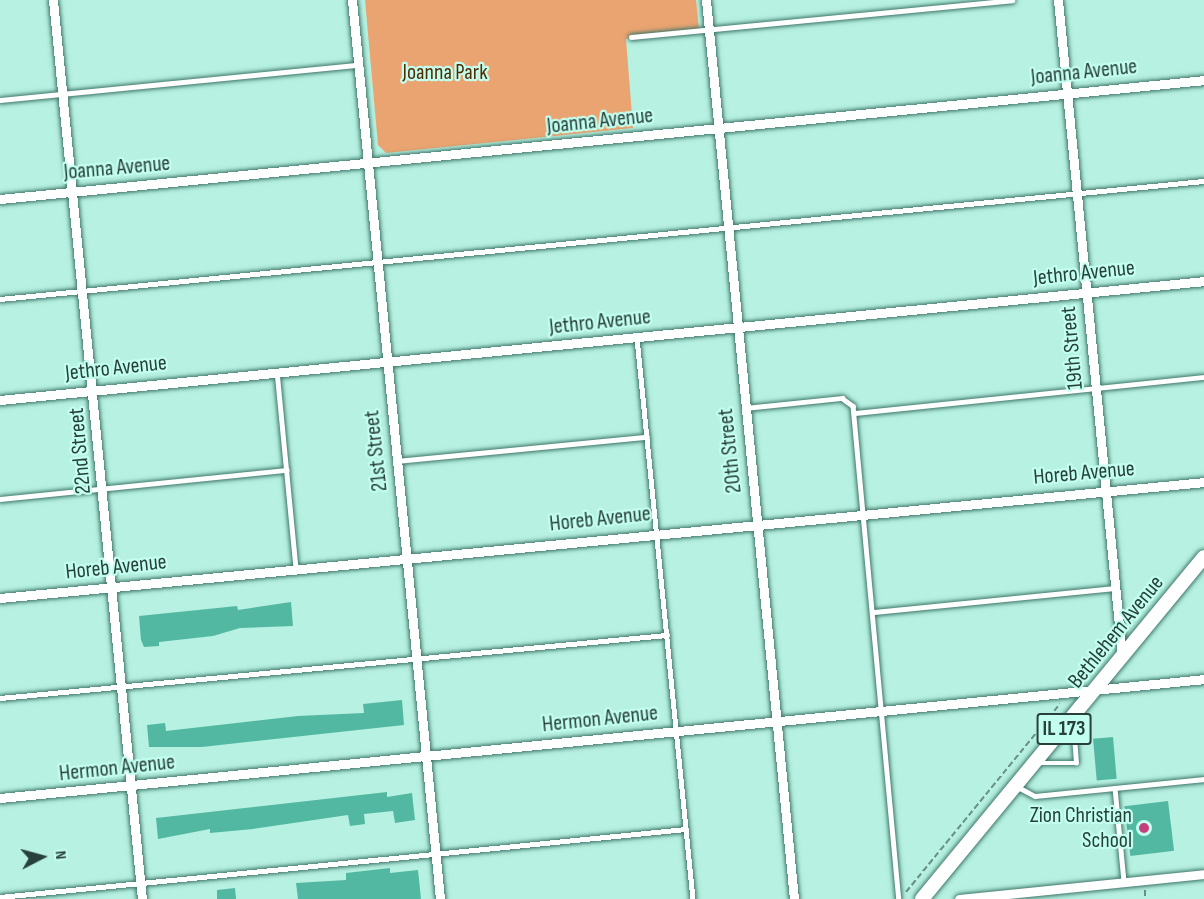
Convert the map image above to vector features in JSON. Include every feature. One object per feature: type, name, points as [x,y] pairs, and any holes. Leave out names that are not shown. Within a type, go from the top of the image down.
[{"type":"main road","name":"Bethlehem Avenue","points":[[922,899],[1072,720],[1122,656],[1198,572],[1204,557]]},
{"type":"street","name":"22nd Street","points":[[53,0],[104,490],[142,899]]},
{"type":"street","name":"21st Street","points":[[352,0],[440,899]]},
{"type":"street","name":"20th Street","points":[[706,0],[794,899]]},
{"type":"street","name":"19th Street","points":[[1058,0],[1122,656]]},
{"type":"street","name":"Joanna Avenue","points":[[0,199],[1204,80]]},
{"type":"street","name":"Jethro Avenue","points":[[0,400],[1204,281]]},
{"type":"street","name":"Horeb Avenue","points":[[0,598],[757,523],[1204,482]]},
{"type":"street","name":"Hermon Avenue","points":[[0,798],[1204,679]]},
{"type":"street","points":[[959,899],[1204,874]]},
{"type":"lane","points":[[631,37],[1012,0]]},
{"type":"lane","points":[[0,100],[358,65]]},
{"type":"lane","points":[[0,299],[1204,181]]},
{"type":"lane","points":[[637,338],[693,899]]},
{"type":"lane","points":[[277,371],[296,568]]},
{"type":"lane","points":[[855,413],[1204,376]]},
{"type":"lane","points":[[746,408],[842,398],[851,403],[855,413],[899,899]]},
{"type":"lane","points":[[396,460],[647,437]]},
{"type":"lane","points":[[0,499],[287,470]]},
{"type":"lane","points":[[874,612],[1115,588]]},
{"type":"lane","points":[[0,698],[667,635]]},
{"type":"lane","points":[[1035,763],[1076,763],[1072,720]]},
{"type":"lane","points":[[1016,786],[1035,796],[1204,779]]},
{"type":"lane","points":[[1115,788],[1124,882]]},
{"type":"lane","points":[[0,897],[686,828]]},
{"type":"path","points":[[899,899],[1072,692],[1119,628]]},
{"type":"green space","name":"Joanna Park","points":[[365,0],[696,0],[699,29],[626,39],[633,128],[386,153],[378,145]]},
{"type":"building","points":[[291,602],[293,626],[240,628],[213,636],[159,642],[159,646],[144,647],[141,640],[139,616],[237,606],[238,610]]},
{"type":"building","points":[[402,700],[404,725],[202,747],[149,747],[147,725],[165,723],[166,731],[298,716],[364,713],[363,704]]},
{"type":"building","points":[[1113,737],[1117,779],[1097,781],[1093,739]]},
{"type":"building","points":[[387,792],[387,797],[412,793],[415,820],[395,823],[393,811],[364,814],[365,824],[350,826],[348,815],[253,829],[210,833],[210,829],[158,839],[156,818]]},
{"type":"building","points":[[1168,801],[1174,851],[1130,856],[1124,806]]},
{"type":"building","points":[[390,868],[390,873],[418,870],[421,899],[298,899],[296,883],[346,880],[346,873]]},
{"type":"building","points":[[235,888],[236,899],[217,899],[217,890]]},
{"type":"place","name":"Zion Christian School","points":[[1144,828]]}]
